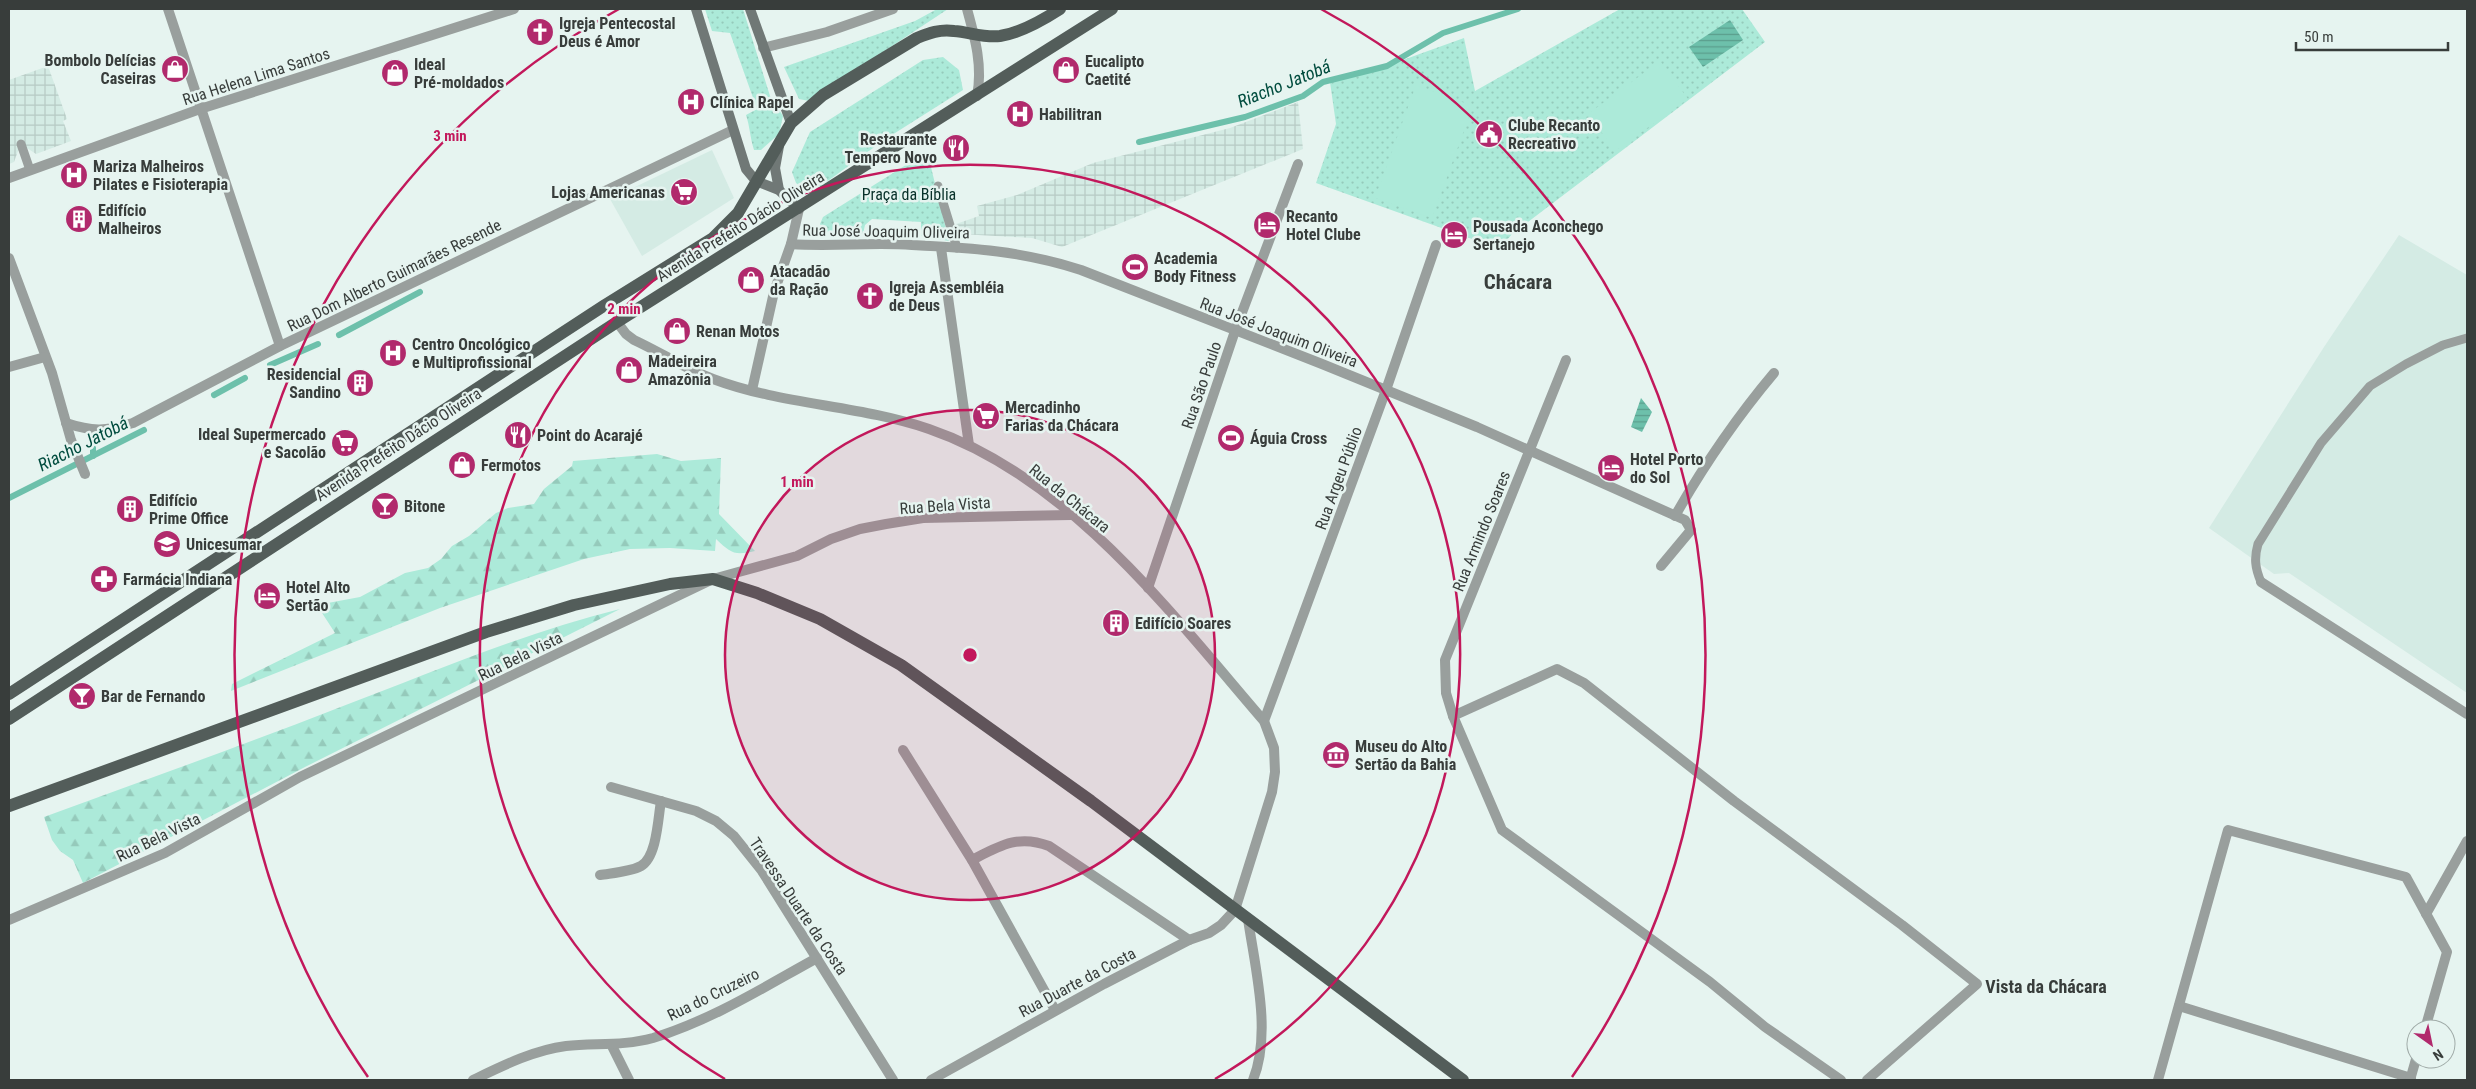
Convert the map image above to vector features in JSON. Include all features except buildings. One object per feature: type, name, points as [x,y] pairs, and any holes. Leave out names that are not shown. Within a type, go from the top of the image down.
[{"type":"main road","points":[[696,9],[746,169],[756,181],[779,190],[799,209]]},
{"type":"main road","points":[[750,9],[791,122]]},
{"type":"main road","name":"Avenida Prefeito Dácio Oliveira","points":[[9,694],[605,305],[712,238],[738,213],[791,122],[823,96],[916,38],[940,31],[1000,36],[1060,9]]},
{"type":"main road","name":"Avenida Prefeito Dácio Oliveira","points":[[9,718],[617,322],[799,209],[1112,9]]},
{"type":"main road","points":[[779,190],[775,168],[781,138]]},
{"type":"main road","points":[[9,806],[486,632],[574,605],[670,584],[713,579],[757,593],[820,619],[901,665],[1091,801],[1463,1080]]},
{"type":"street","points":[[168,9],[280,346]]},
{"type":"street","name":"Rua Helena Lima Santos","points":[[9,178],[200,109],[514,9]]},
{"type":"street","points":[[763,48],[827,32],[893,9]]},
{"type":"street","points":[[967,9],[974,35],[981,77],[977,96]]},
{"type":"street","name":"Rua Dom Alberto Guimarães Resende","points":[[66,423],[87,430],[108,430],[133,423],[280,346],[733,130]]},
{"type":"street","name":"Rua São Paulo","points":[[1148,588],[1235,331],[1298,164]]},
{"type":"street","name":"Rua José Joaquim Oliveira","points":[[799,209],[791,244],[912,244],[941,248],[989,249],[1045,258],[1081,270],[1477,427],[1685,520],[1691,530],[1661,566]]},
{"type":"street","points":[[752,390],[774,292],[791,244]]},
{"type":"street","name":"Rua Argeu Públio","points":[[1264,721],[1386,390],[1436,245]]},
{"type":"street","points":[[941,248],[969,445]]},
{"type":"street","points":[[9,258],[52,372],[71,440],[85,474]]},
{"type":"street","name":"Rua da Chácara","points":[[617,322],[626,334],[634,340],[713,379],[752,390],[928,429],[969,445],[1032,483],[1071,515],[1148,588],[1264,721],[1274,748],[1275,772],[1270,799],[1236,910]]},
{"type":"street","points":[[9,367],[45,357]]},
{"type":"street","name":"Rua Armindo Soares","points":[[1566,360],[1445,660],[1446,693],[1453,716],[1502,830],[1710,982],[1765,1027],[1841,1080]]},
{"type":"street","points":[[1675,516],[1696,478],[1753,398],[1774,373]]},
{"type":"street","name":"Rua Bela Vista","points":[[9,920],[166,853],[300,778],[713,579],[797,556],[831,539],[886,524],[923,518],[1071,515]]},
{"type":"street","points":[[2261,582],[2465,710]]},
{"type":"street","points":[[1453,716],[1557,669],[1584,683],[1734,801],[1902,925],[1977,984],[1867,1080]]},
{"type":"street","points":[[904,750],[972,860],[1055,1010]]},
{"type":"street","name":"Travessa Duarte da Costa","points":[[611,787],[661,800],[710,818],[734,836],[762,871],[893,1080]]},
{"type":"street","points":[[600,875],[635,869],[647,862],[653,848],[661,800]]},
{"type":"street","points":[[2158,1080],[2228,830],[2406,877],[2446,952],[2428,1019]]},
{"type":"street","points":[[972,860],[1012,842],[1024,840],[1039,842],[1049,846],[1189,940]]},
{"type":"street","points":[[2426,914],[2467,841]]},
{"type":"street","name":"Rua Duarte da Costa","points":[[931,1080],[1055,1010],[1189,940],[1215,929],[1236,910]]},
{"type":"street","points":[[1248,919],[1262,1014],[1257,1070],[1253,1080]]},
{"type":"street","name":"Rua do Cruzeiro","points":[[474,1080],[528,1056],[565,1046],[612,1046],[651,1038],[685,1027],[721,1011],[817,958]]},
{"type":"street","points":[[2179,1006],[2411,1079]]},
{"type":"street","points":[[612,1046],[629,1080]]},
{"type":"lane","points":[[20,144],[30,170]]},
{"type":"lane","points":[[938,186],[957,248]]},
{"type":"lane","points":[[2261,582],[2255,561],[2258,544],[2307,463],[2348,410],[2370,386],[2406,364],[2457,340],[2467,338]]},
{"type":"lane","points":[[2457,340],[2467,346]]},
{"type":"shaded area","points":[[1730,20],[1743,40],[1703,67],[1689,47]]},
{"type":"shaded area","points":[[48,66],[67,119],[63,121],[71,141],[36,154],[27,148],[18,151],[14,162],[9,164],[9,80]]},
{"type":"shaded area","points":[[1298,102],[1303,149],[1062,247],[1032,238],[960,234],[957,228],[956,224],[979,216],[977,206],[1017,195],[1093,163],[1230,128]]},
{"type":"shaded area","name":"Lojas Americanas","points":[[712,150],[734,198],[642,256],[610,199]]},
{"type":"shaded area","points":[[2399,235],[2467,275],[2467,693],[2289,573],[2274,574],[2209,528],[2324,347]]},
{"type":"shaded area","points":[[1641,398],[1652,412],[1642,432],[1631,427]]},
{"type":"green space","points":[[705,9],[743,9],[770,96],[783,116],[779,134],[761,150],[754,150],[746,115],[757,109],[730,33],[712,31]]},
{"type":"green space","points":[[937,9],[948,9],[809,101],[799,99],[784,67],[915,21]]},
{"type":"green space","name":"Clube Recanto Recreativo","points":[[1620,9],[1742,9],[1765,42],[1512,234],[1500,249],[1316,183],[1336,124],[1330,82],[1364,74],[1464,38],[1475,91]]},
{"type":"green space","points":[[943,57],[959,70],[963,90],[884,140],[810,194],[796,183],[792,172],[810,132],[923,60]]},
{"type":"green space","points":[[1660,61],[1688,99],[1615,151],[1588,114]]},
{"type":"green space","points":[[1416,85],[1473,106],[1432,218],[1375,198]]},
{"type":"green space","name":"Praça da Bíblia","points":[[924,156],[929,159],[949,241],[921,236],[921,222],[872,219],[865,225],[863,234],[833,233],[827,231],[820,224],[823,217],[917,158]]},
{"type":"green space","points":[[657,454],[681,461],[721,458],[719,514],[755,551],[733,552],[716,539],[715,551],[670,548],[630,549],[584,559],[440,608],[231,691],[232,684],[335,633],[317,605],[360,597],[405,573],[428,568],[441,559],[452,546],[469,536],[496,513],[508,508],[534,504],[544,489],[572,466],[573,461]]},
{"type":"green space","points":[[620,609],[305,767],[83,883],[73,860],[60,851],[52,840],[44,817],[513,642]]},
{"type":"waterway","name":"Riacho Jatobá","points":[[1139,142],[1245,117],[1303,96],[1323,82],[1387,66],[1443,33],[1518,9]]},
{"type":"waterway","name":"Riacho Jatobá","points":[[339,335],[420,292]]},
{"type":"waterway","name":"Riacho Jatobá","points":[[270,365],[318,344]]},
{"type":"waterway","name":"Riacho Jatobá","points":[[214,395],[245,378]]},
{"type":"waterway","name":"Riacho Jatobá","points":[[9,498],[144,430]]},
{"type":"waterway","points":[[93,438],[93,456]]},
{"type":"place","name":"Igreja Pentecostal Deus é Amor","points":[[540,32]]},
{"type":"place","name":"Bombolo Delícias Caseiras","points":[[175,69]]},
{"type":"place","name":"Eucalipto Caetité","points":[[1066,70]]},
{"type":"place","name":"Ideal Pré-moldados","points":[[395,73]]},
{"type":"place","name":"Clínica Rapel","points":[[691,102]]},
{"type":"place","name":"Habilitran","points":[[1020,114]]},
{"type":"place","name":"Clube Recanto Recreativo","points":[[1489,134]]},
{"type":"place","name":"Restaurante Tempero Novo","points":[[956,148]]},
{"type":"place","name":"Mariza Malheiros Pilates e Fisioterapia","points":[[74,175]]},
{"type":"place","name":"Lojas Americanas","points":[[684,192]]},
{"type":"place","name":"Edifício Malheiros","points":[[79,219]]},
{"type":"place","name":"Recanto Hotel Clube","points":[[1267,225]]},
{"type":"place","name":"Pousada Aconchego Sertanejo","points":[[1454,235]]},
{"type":"place","name":"Academia Body Fitness","points":[[1135,267]]},
{"type":"place","name":"Atacadão da Ração","points":[[751,280]]},
{"type":"place","name":"Igreja Assembléia de Deus","points":[[870,296]]},
{"type":"place","name":"Renan Motos","points":[[677,331]]},
{"type":"place","name":"Centro Oncológico e Multiprofissional","points":[[393,353]]},
{"type":"place","name":"Madeireira Amazônia","points":[[629,370]]},
{"type":"place","name":"Residencial Sandino","points":[[360,383]]},
{"type":"place","name":"Mercadinho Farias da Chácara","points":[[986,416]]},
{"type":"place","name":"Point do Acarajé","points":[[518,435]]},
{"type":"place","name":"Águia Cross","points":[[1231,438]]},
{"type":"place","name":"Ideal Supermercado e Sacolão","points":[[345,443]]},
{"type":"place","name":"Fermotos","points":[[462,465]]},
{"type":"place","name":"Hotel Porto do Sol","points":[[1611,468]]},
{"type":"place","name":"Bitone","points":[[385,506]]},
{"type":"place","name":"Edifício Prime Office","points":[[130,509]]},
{"type":"place","name":"Unicesumar","points":[[167,544]]},
{"type":"place","name":"Farmácia Indiana","points":[[104,579]]},
{"type":"place","name":"Hotel Alto Sertão","points":[[267,596]]},
{"type":"place","name":"Edifício Soares","points":[[1116,623]]},
{"type":"place","name":"Bar de Fernando","points":[[82,696]]},
{"type":"place","name":"Museu do Alto Sertão da Bahia","points":[[1336,755]]},
{"type":"district","name":"Chácara","points":[[1518,282]]},
{"type":"district","name":"Vista da Chácara","points":[[2046,987]]}]
